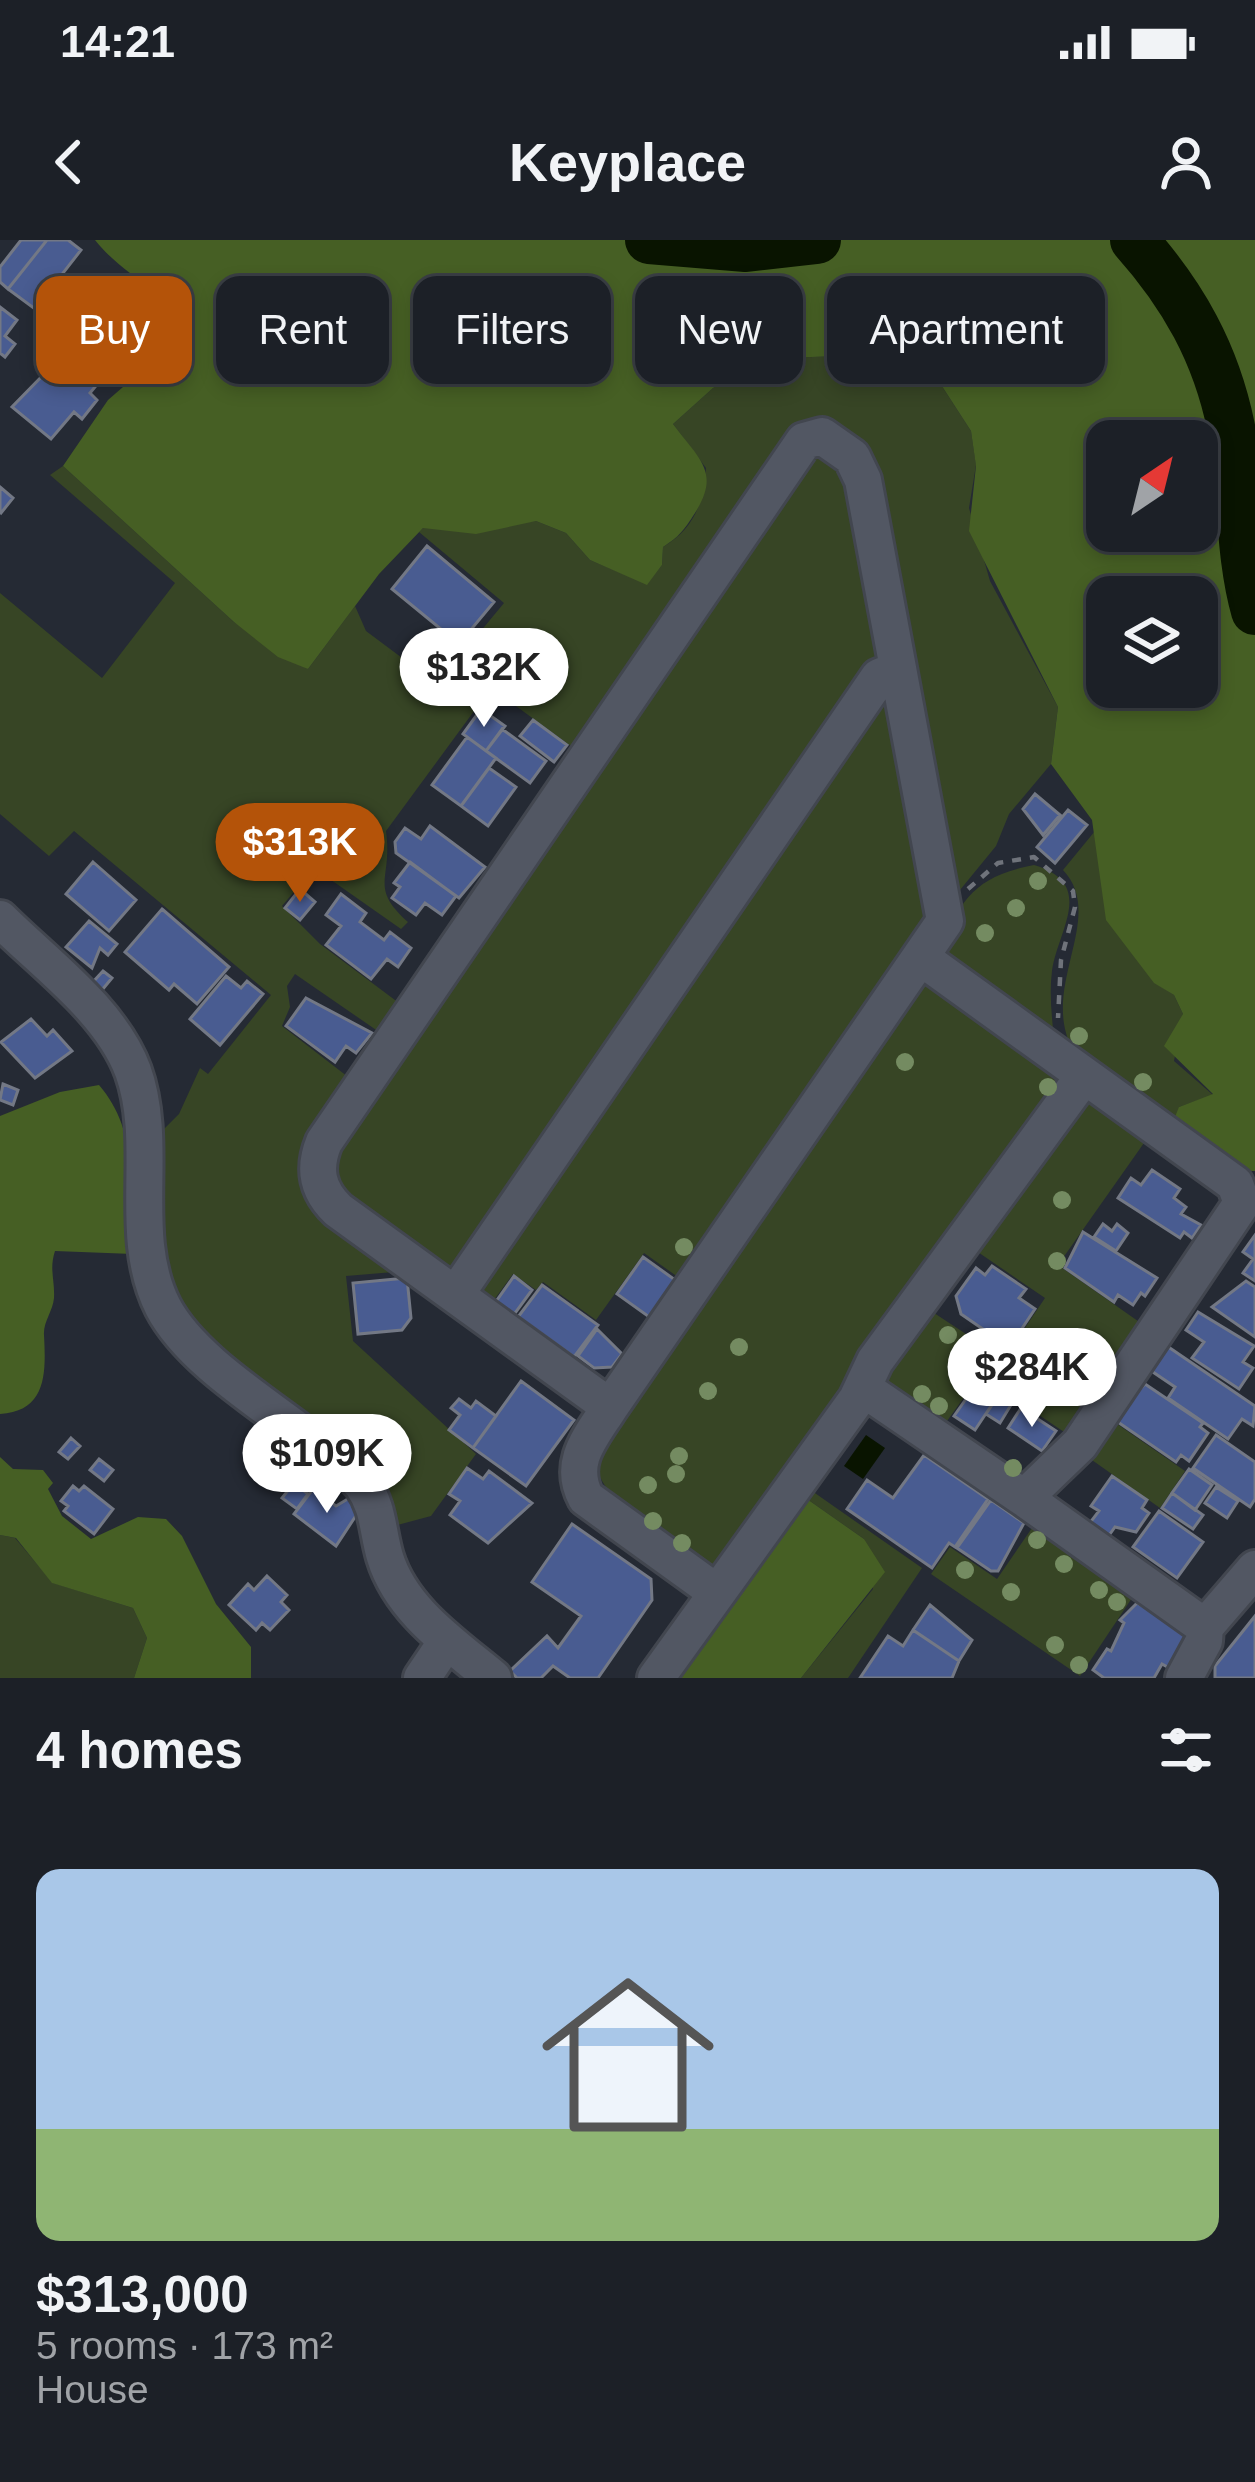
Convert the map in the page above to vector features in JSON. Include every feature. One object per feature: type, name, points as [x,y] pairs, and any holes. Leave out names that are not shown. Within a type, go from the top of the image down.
[{"type":"street","points":[[610,1407],[328,1200],[317,1175],[319,1153],[811,435],[836,443],[860,470],[945,911],[943,928],[923,959],[610,1407],[578,1462],[576,1474],[586,1498],[716,1592]]},
{"type":"street","points":[[456,1294],[879,677],[898,669]]},
{"type":"street","points":[[0,920],[105,1024],[133,1069],[142,1108],[149,1266],[172,1322],[362,1484],[376,1508],[395,1581],[447,1640],[493,1678]]},
{"type":"street","points":[[923,959],[1235,1184],[1242,1203],[1080,1444],[1024,1498]]},
{"type":"street","points":[[656,1678],[864,1389],[875,1361],[1073,1068]]},
{"type":"street","points":[[864,1389],[1205,1627]]},
{"type":"street","points":[[1184,1678],[1204,1642],[1205,1627],[1255,1569]]},
{"type":"street","points":[[422,1678],[447,1640]]},
{"type":"path","points":[[945,911],[983,873],[1004,861],[1034,857],[1066,882],[1075,907],[1060,960],[1073,1068]]},
{"type":"green space","points":[[95,240],[1255,240],[1255,1171],[1222,1160],[1175,1117],[1179,1107],[1213,1094],[1164,1046],[1183,1014],[1174,995],[1154,983],[1106,920],[1092,820],[1051,764],[1058,707],[969,531],[976,466],[971,431],[941,384],[1105,384],[1105,276],[827,276],[827,356],[803,357],[803,276],[635,276],[635,384],[720,384],[673,424],[704,466],[706,487],[688,524],[663,547],[662,565],[647,585],[590,560],[566,533],[536,521],[476,534],[423,528],[379,574],[308,669],[278,657],[234,622],[63,466],[108,400],[126,384],[192,384],[192,276],[134,276]]},
{"type":"green space","points":[[827,356],[827,384],[941,384],[971,431],[976,465],[969,508],[990,581],[1058,707],[1051,764],[1009,814],[996,846],[954,894],[833,432],[579,752],[491,688],[386,831],[385,890],[408,922],[401,929],[314,868],[282,906],[320,944],[403,1006],[382,1034],[295,974],[287,986],[290,1007],[282,1026],[352,1080],[311,1153],[406,1271],[346,1276],[353,1341],[476,1454],[431,1516],[390,1527],[196,1334],[161,1275],[159,1134],[179,1114],[200,1068],[208,1074],[271,995],[74,831],[49,856],[0,814],[0,593],[102,678],[175,583],[50,475],[63,466],[234,622],[308,669],[355,606],[366,631],[437,684],[504,603],[419,532],[423,528],[536,521],[566,533],[590,560],[647,584],[662,565],[663,547],[683,532],[695,514],[705,481],[706,468],[673,424],[720,384],[803,384],[803,357]]},
{"type":"green space","points":[[805,452],[848,463],[887,648],[454,1273],[335,1196],[331,1142]]},
{"type":"green space","points":[[886,683],[937,909],[685,1282],[644,1253],[596,1320],[543,1282],[536,1290],[513,1274],[491,1304],[478,1284]]},
{"type":"green space","points":[[1095,831],[1107,920],[1154,982],[1174,995],[1183,1014],[1174,1061],[1213,1095],[1179,1107],[1194,1138],[1074,1052],[1065,1028],[1063,1003],[1078,910],[1075,889],[1063,870]]},
{"type":"green space","points":[[1034,865],[1053,873],[1069,896],[1052,971],[1054,1040],[937,953],[972,893],[997,876]]},
{"type":"green space","points":[[919,977],[1064,1075],[718,1565],[708,1565],[623,1505],[609,1491],[596,1461]]},
{"type":"green space","points":[[99,1085],[112,1103],[127,1144],[133,1254],[55,1251],[54,1298],[44,1330],[40,1388],[27,1406],[0,1414],[0,1116],[60,1092]]},
{"type":"green space","points":[[1084,1093],[1151,1133],[1058,1265],[1145,1326],[1067,1434],[980,1375],[942,1428],[884,1385],[882,1372],[928,1309],[1004,1359],[1045,1298],[972,1248]]},
{"type":"green space","points":[[1107,1417],[1185,1471],[1160,1508],[1082,1453]]},
{"type":"green space","points":[[0,1457],[13,1469],[43,1470],[53,1483],[48,1489],[62,1516],[91,1539],[138,1517],[166,1519],[182,1536],[216,1604],[251,1647],[251,1678],[134,1678],[147,1638],[133,1608],[52,1583],[16,1538],[0,1535]]},
{"type":"green space","points":[[812,1491],[922,1568],[848,1678],[801,1678],[873,1589],[864,1539],[807,1499]]},
{"type":"green space","points":[[807,1499],[864,1539],[885,1572],[801,1678],[679,1678]]},
{"type":"green space","points":[[1032,1528],[1132,1598],[1080,1676],[931,1574],[950,1547],[997,1579]]},
{"type":"green space","points":[[0,1535],[15,1538],[53,1583],[133,1608],[147,1638],[134,1678],[0,1678]]},
{"type":"shaded area","points":[[866,1435],[885,1448],[863,1479],[844,1466]]},
{"type":"building","points":[[21,240],[47,240],[8,289],[0,282],[0,267]]},
{"type":"building","points":[[47,240],[68,240],[81,250],[61,276],[36,276],[35,309],[8,289]]},
{"type":"building","points":[[0,307],[17,320],[5,336],[15,344],[5,357],[0,353]]},
{"type":"building","points":[[36,382],[97,384],[90,393],[97,400],[82,419],[74,412],[51,439],[12,407]]},
{"type":"building","points":[[0,487],[13,498],[1,513],[0,512]]},
{"type":"building","points":[[427,546],[494,602],[459,644],[392,589]]},
{"type":"building","points":[[481,709],[505,726],[486,751],[463,734]]},
{"type":"building","points":[[533,720],[567,745],[554,762],[520,736]]},
{"type":"building","points":[[502,729],[546,761],[530,783],[486,751]]},
{"type":"building","points":[[467,737],[496,758],[461,806],[432,785]]},
{"type":"building","points":[[489,768],[516,787],[488,826],[461,806]]},
{"type":"building","points":[[1035,794],[1060,815],[1043,835],[1023,809]]},
{"type":"building","points":[[1068,810],[1087,825],[1055,863],[1037,847]]},
{"type":"building","points":[[430,826],[485,867],[459,898],[396,853],[395,842],[405,828],[421,839]]},
{"type":"building","points":[[93,862],[136,900],[109,931],[66,894]]},
{"type":"building","points":[[410,862],[456,896],[442,915],[425,903],[416,915],[392,898],[400,887],[394,883]]},
{"type":"building","points":[[300,889],[315,902],[300,920],[285,908]]},
{"type":"building","points":[[341,894],[366,913],[360,922],[384,940],[390,932],[411,948],[398,967],[387,959],[371,979],[326,945],[341,926],[326,915]]},
{"type":"building","points":[[162,909],[229,967],[197,1004],[174,984],[169,990],[125,952]]},
{"type":"building","points":[[89,921],[117,944],[108,955],[100,948],[92,968],[66,947]]},
{"type":"building","points":[[103,971],[112,978],[102,990],[93,982]]},
{"type":"building","points":[[226,976],[241,988],[247,981],[263,994],[220,1045],[190,1019]]},
{"type":"building","points":[[306,998],[372,1033],[356,1053],[346,1046],[335,1062],[286,1026]]},
{"type":"building","points":[[31,1019],[47,1036],[53,1030],[72,1051],[35,1078],[1,1042]]},
{"type":"building","points":[[3,1084],[18,1090],[13,1105],[0,1100]]},
{"type":"building","points":[[1152,1170],[1180,1189],[1174,1198],[1186,1207],[1181,1214],[1201,1225],[1192,1238],[1184,1232],[1180,1238],[1118,1198],[1131,1178],[1141,1185]]},
{"type":"building","points":[[1103,1224],[1112,1231],[1117,1224],[1128,1233],[1116,1251],[1094,1237]]},
{"type":"building","points":[[1083,1232],[1157,1278],[1145,1296],[1141,1293],[1133,1305],[1118,1295],[1114,1302],[1065,1268]]},
{"type":"building","points":[[1255,1235],[1255,1281],[1243,1273],[1253,1259],[1243,1252]]},
{"type":"building","points":[[643,1257],[678,1282],[652,1319],[617,1294]]},
{"type":"building","points":[[992,1266],[1026,1289],[1019,1298],[1035,1309],[1017,1336],[1011,1332],[1003,1343],[961,1314],[956,1296],[976,1268],[985,1275]]},
{"type":"building","points":[[514,1276],[532,1290],[513,1316],[495,1303]]},
{"type":"building","points":[[407,1278],[411,1318],[402,1330],[358,1334],[353,1283]]},
{"type":"building","points":[[1246,1281],[1255,1287],[1255,1337],[1212,1307]]},
{"type":"building","points":[[542,1285],[598,1325],[574,1357],[518,1317]]},
{"type":"building","points":[[1198,1312],[1254,1346],[1243,1362],[1253,1368],[1239,1389],[1192,1358],[1204,1342],[1186,1330]]},
{"type":"building","points":[[597,1329],[622,1354],[612,1367],[594,1368],[578,1356]]},
{"type":"building","points":[[1164,1344],[1255,1406],[1253,1426],[1242,1419],[1228,1439],[1168,1398],[1175,1387],[1147,1368]]},
{"type":"building","points":[[521,1381],[574,1420],[526,1486],[473,1448]]},
{"type":"building","points":[[1145,1384],[1203,1423],[1200,1427],[1208,1433],[1189,1461],[1181,1455],[1176,1462],[1112,1418]]},
{"type":"building","points":[[973,1389],[993,1403],[975,1430],[954,1416]]},
{"type":"building","points":[[998,1396],[1011,1405],[1000,1423],[986,1414]]},
{"type":"building","points":[[459,1399],[471,1408],[476,1401],[496,1416],[473,1448],[449,1430],[460,1415],[451,1408]]},
{"type":"building","points":[[1021,1408],[1056,1431],[1042,1451],[1008,1428]]},
{"type":"building","points":[[1216,1435],[1255,1462],[1255,1499],[1250,1507],[1193,1468]]},
{"type":"building","points":[[71,1438],[80,1446],[68,1459],[59,1452]]},
{"type":"building","points":[[924,1455],[988,1499],[955,1547],[949,1543],[932,1568],[847,1509],[867,1480],[893,1498]]},
{"type":"building","points":[[99,1459],[113,1470],[104,1481],[90,1470]]},
{"type":"building","points":[[467,1468],[483,1479],[489,1471],[532,1503],[488,1543],[450,1515],[460,1501],[449,1494]]},
{"type":"building","points":[[1189,1469],[1212,1485],[1195,1510],[1172,1493]]},
{"type":"building","points":[[1112,1476],[1147,1500],[1142,1508],[1149,1513],[1136,1532],[1115,1527],[1105,1541],[1086,1528],[1099,1511],[1091,1506]]},
{"type":"building","points":[[294,1483],[308,1494],[297,1509],[282,1498]]},
{"type":"building","points":[[73,1486],[79,1491],[84,1486],[113,1509],[94,1534],[64,1511],[68,1506],[61,1501]]},
{"type":"building","points":[[1216,1487],[1238,1501],[1227,1518],[1205,1503]]},
{"type":"building","points":[[313,1489],[336,1506],[351,1497],[359,1511],[336,1546],[294,1514]]},
{"type":"building","points":[[1172,1493],[1203,1515],[1193,1529],[1162,1508]]},
{"type":"building","points":[[991,1500],[1024,1523],[998,1571],[957,1548]]},
{"type":"building","points":[[1159,1511],[1203,1542],[1177,1578],[1133,1547]]},
{"type":"building","points":[[572,1524],[651,1579],[652,1600],[598,1678],[570,1678],[553,1666],[541,1678],[517,1678],[510,1671],[547,1636],[558,1648],[581,1616],[532,1582]]},
{"type":"building","points":[[267,1576],[287,1595],[281,1602],[289,1610],[270,1630],[262,1623],[256,1630],[229,1605],[248,1584],[254,1590]]},
{"type":"building","points":[[1137,1603],[1197,1635],[1171,1669],[1162,1664],[1154,1678],[1104,1678],[1093,1670],[1107,1649],[1111,1651],[1124,1623],[1120,1620]]},
{"type":"building","points":[[930,1605],[972,1640],[959,1661],[913,1630]]},
{"type":"building","points":[[1255,1616],[1255,1678],[1215,1678],[1215,1666]]},
{"type":"building","points":[[913,1630],[959,1661],[952,1678],[860,1678],[888,1636],[903,1646]]},
{"type":"waterway","points":[[649,240],[746,248],[817,240]]},
{"type":"waterway","points":[[1134,240],[1195,326],[1225,400],[1255,611]]}]
